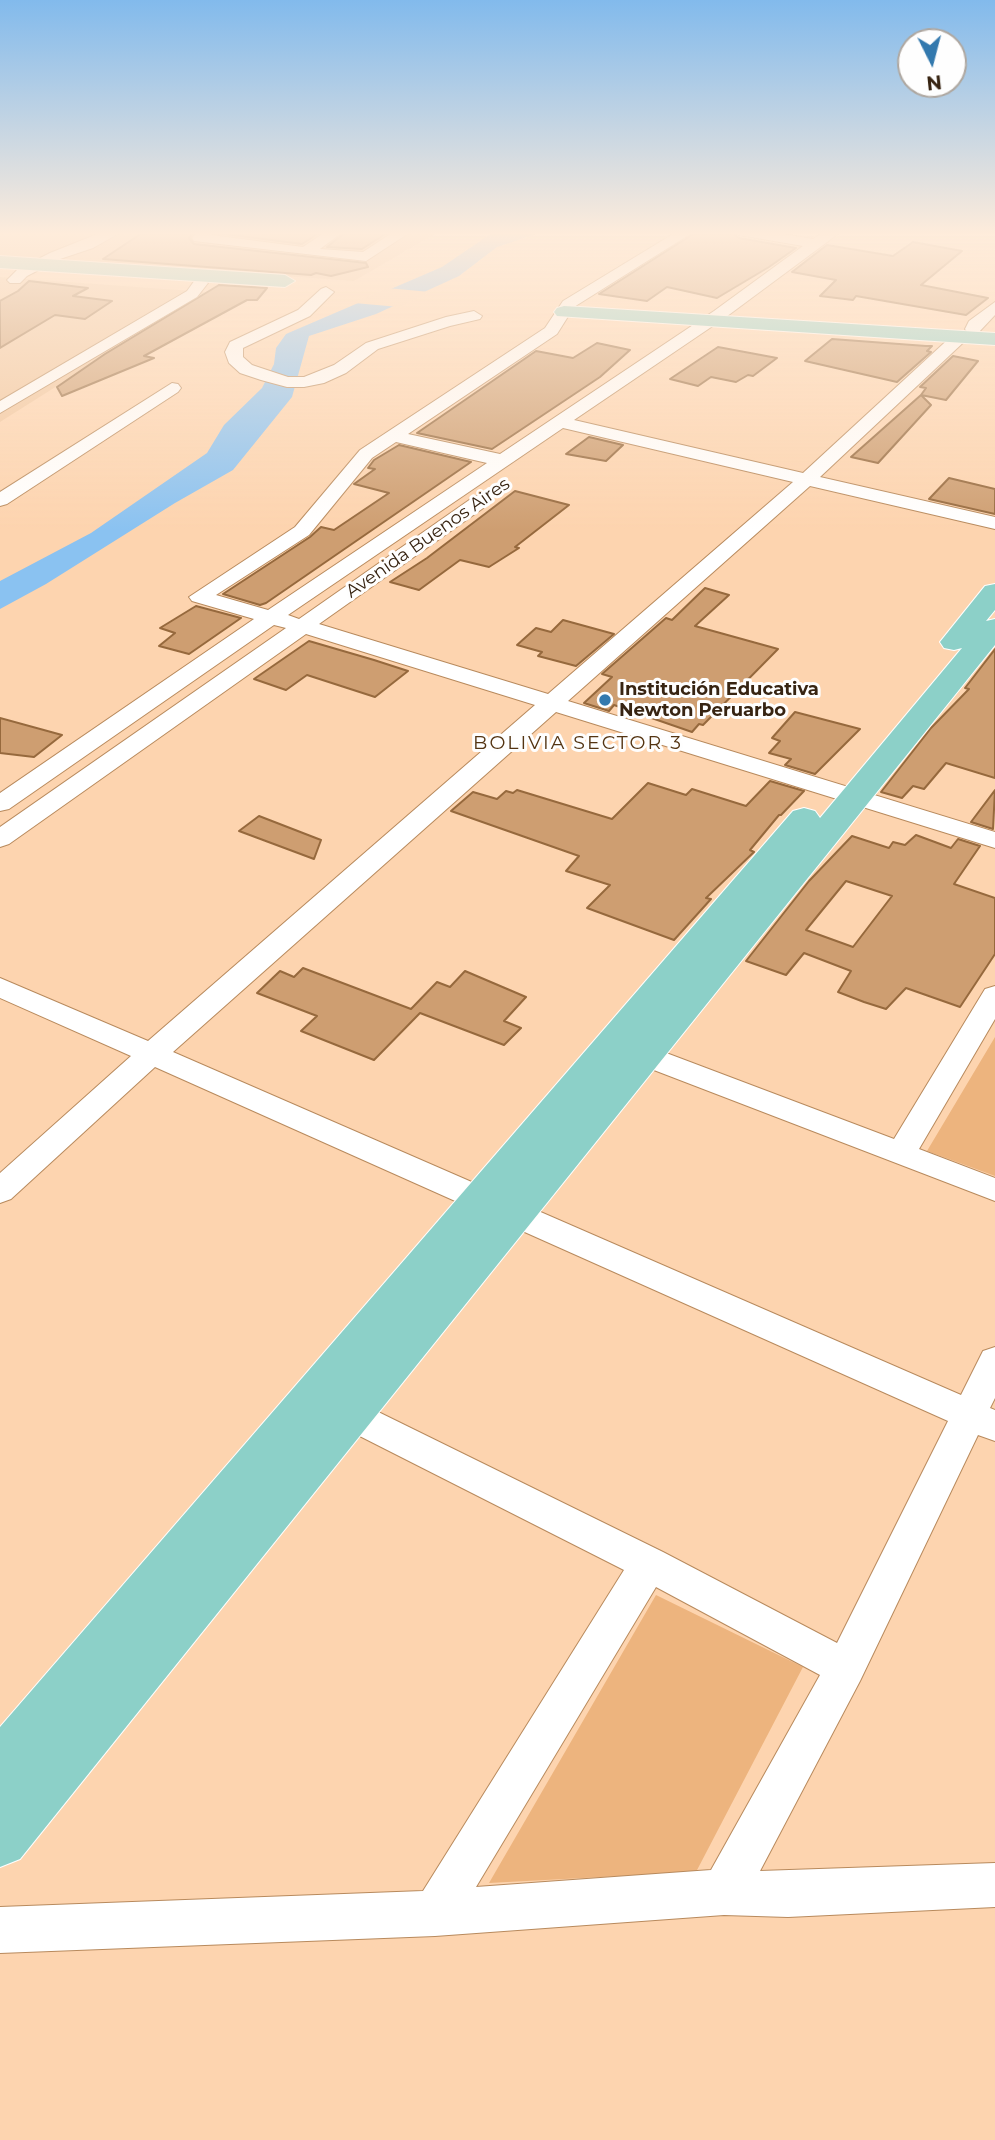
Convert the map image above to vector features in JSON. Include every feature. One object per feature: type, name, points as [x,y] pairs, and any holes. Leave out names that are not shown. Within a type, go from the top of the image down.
[{"type":"main road","points":[[932,331],[995,331]]},
{"type":"main road","points":[[967,333],[995,339]]},
{"type":"main road","points":[[0,1839],[347,1413],[496,1208],[643,1055],[995,592]]},
{"type":"main road","points":[[0,1768],[496,1208],[842,794],[995,627]]},
{"type":"street","points":[[0,408],[130,331]]},
{"type":"street","points":[[266,331],[236,345],[233,352],[235,359],[246,369],[287,382],[318,379],[340,369],[372,346],[419,331]]},
{"type":"street","points":[[551,331],[366,454],[302,531],[199,597],[302,626],[995,839]]},
{"type":"street","name":"Avenida Buenos Aires","points":[[0,804],[559,422],[704,331]]},
{"type":"street","name":"Avenida Buenos Aires","points":[[0,839],[586,427],[708,331]]},
{"type":"street","points":[[0,1191],[153,1052],[808,478],[967,333]]},
{"type":"street","points":[[0,500],[9,486],[172,388]]},
{"type":"street","points":[[559,422],[995,523]]},
{"type":"street","points":[[391,436],[504,461]]},
{"type":"street","points":[[0,987],[153,1052],[496,1208],[982,1420]]},
{"type":"street","points":[[900,1155],[995,995]]},
{"type":"street","points":[[643,1055],[995,1190]]},
{"type":"street","points":[[724,1892],[982,1420],[995,1362]]},
{"type":"street","points":[[347,1413],[649,1564],[846,1668]]},
{"type":"street","points":[[435,1913],[649,1564]]},
{"type":"street","points":[[0,1930],[435,1913],[724,1892],[788,1894],[995,1885]]},
{"type":"shaded area","points":[[0,331],[144,331],[0,422]]},
{"type":"shaded area","points":[[995,1037],[995,1176],[927,1151]]},
{"type":"shaded area","points":[[656,1595],[803,1667],[696,1872],[489,1883]]},
{"type":"water","points":[[293,331],[325,331],[309,336],[292,397],[233,470],[0,609],[0,581],[91,533],[207,453],[224,425],[262,388],[274,364],[276,348],[286,334]]},
{"type":"building","points":[[0,331],[29,331],[0,348]]},
{"type":"building","points":[[143,331],[190,331],[144,356],[154,358],[62,396],[57,387]]},
{"type":"building","points":[[832,339],[932,346],[927,351],[931,352],[897,382],[805,361]]},
{"type":"building","points":[[597,343],[630,350],[600,377],[492,449],[417,433],[536,351],[573,358]]},
{"type":"building","points":[[718,347],[777,358],[753,376],[748,375],[736,382],[711,377],[698,386],[670,379]]},
{"type":"building","points":[[953,356],[978,361],[946,400],[921,395],[926,388],[920,387]]},
{"type":"building","points":[[921,395],[931,405],[878,463],[851,457]]},
{"type":"building","points":[[589,437],[623,445],[606,461],[566,454]]},
{"type":"building","points":[[399,445],[471,462],[266,603],[260,605],[223,594],[321,527],[334,530],[389,493],[354,484],[375,469],[368,468],[374,460]]},
{"type":"building","points":[[949,478],[995,489],[995,514],[929,499]]},
{"type":"building","points":[[515,491],[569,505],[515,547],[519,548],[489,567],[460,560],[419,590],[390,582],[427,558]]},
{"type":"building","points":[[705,588],[729,595],[695,626],[778,649],[703,725],[699,724],[692,732],[614,705],[609,711],[584,703],[612,677],[602,674],[666,618],[672,620]]},
{"type":"building","points":[[196,606],[241,618],[189,654],[159,646],[175,633],[160,628]]},
{"type":"building","points":[[563,620],[614,634],[576,666],[538,656],[542,652],[517,645],[536,628],[551,632]]},
{"type":"building","points":[[309,641],[408,671],[375,697],[307,675],[286,690],[254,679]]},
{"type":"building","points":[[995,649],[995,778],[946,763],[924,789],[913,786],[902,798],[881,792],[931,728],[969,689],[965,688]]},
{"type":"building","points":[[795,712],[860,729],[815,774],[785,765],[791,759],[769,753],[780,741],[772,738]]},
{"type":"building","points":[[0,718],[62,735],[34,757],[0,753]]},
{"type":"building","points":[[770,781],[804,791],[779,815],[750,850],[754,852],[706,898],[711,899],[674,940],[587,908],[610,885],[566,871],[579,856],[451,811],[473,792],[497,799],[506,791],[513,793],[517,790],[612,819],[648,783],[686,795],[692,789],[746,806]]},
{"type":"building","points":[[995,790],[993,829],[971,822]]},
{"type":"building","points":[[259,816],[321,840],[314,859],[239,831]]},
{"type":"building","points":[[916,835],[951,848],[958,839],[980,846],[954,884],[995,898],[995,954],[960,1007],[906,988],[886,1009],[864,1002],[838,992],[851,971],[804,953],[786,975],[746,961],[809,881],[852,836],[889,848],[893,842],[905,845]],"holes":[[[846,881],[892,896],[853,947],[806,930]]]},
{"type":"building","points":[[303,968],[411,1009],[437,982],[450,987],[465,971],[526,997],[504,1021],[521,1028],[504,1045],[420,1013],[374,1060],[301,1031],[317,1016],[257,993],[280,971],[294,977]]},
{"type":"place","name":"Institución Educativa Newton Peruarbo","points":[[605,700]]},
{"type":"district","name":"BOLIVIA SECTOR 3","points":[[578,743]]}]
